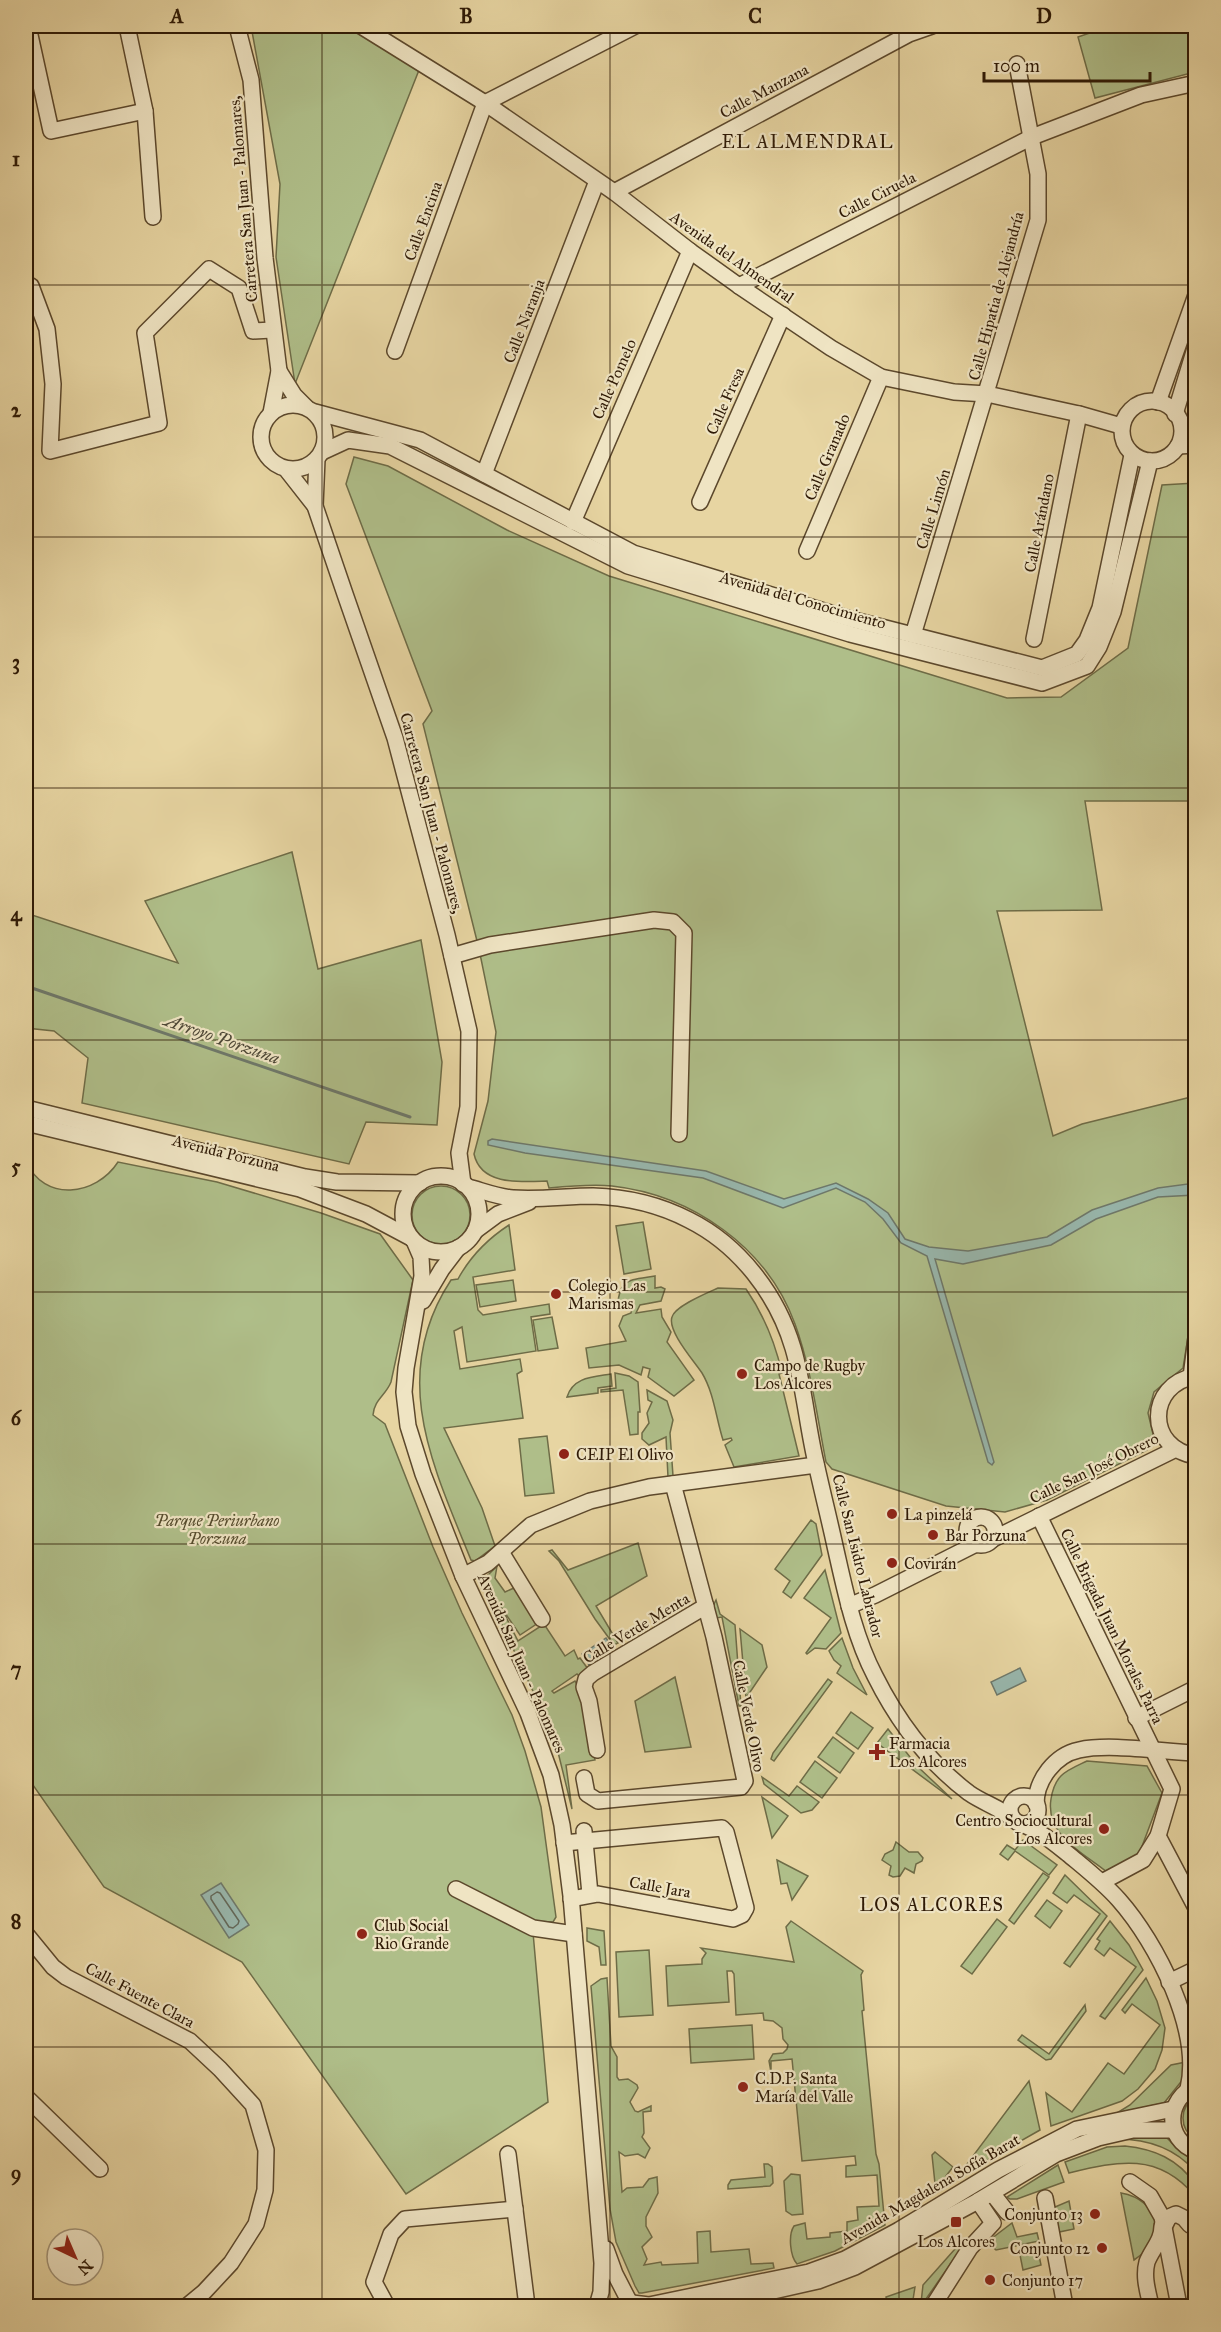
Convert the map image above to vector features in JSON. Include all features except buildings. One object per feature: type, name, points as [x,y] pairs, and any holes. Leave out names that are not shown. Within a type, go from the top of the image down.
[{"type":"street","points":[[28,26],[51,131],[145,111]]},
{"type":"street","points":[[127,26],[145,111],[153,218]]},
{"type":"street","name":"Carretera San Juan - Palomares,","points":[[237,26],[251,80],[272,330],[279,371],[271,413]]},
{"type":"street","name":"Avenida del Almendral","points":[[361,26],[485,103],[614,192],[739,286],[831,348],[881,377],[954,392],[987,394],[1079,414],[1121,426]]},
{"type":"street","points":[[485,103],[635,26]]},
{"type":"street","name":"Calle Manzana","points":[[614,192],[909,34],[932,26]]},
{"type":"street","name":"Calle Hipatia de Alejandría","points":[[987,394],[1038,220],[1038,174],[1017,64]]},
{"type":"street","name":"Calle Ciruela","points":[[739,286],[1032,137],[1141,95],[1196,83]]},
{"type":"street","name":"Calle Encina","points":[[395,351],[485,103]]},
{"type":"street","name":"Calle Naranja","points":[[484,474],[597,181]]},
{"type":"street","name":"Calle Pomelo","points":[[573,522],[690,251]]},
{"type":"street","points":[[31,286],[47,329],[53,384],[50,452],[159,423],[145,333],[209,269],[239,288],[253,331],[272,330]]},
{"type":"street","points":[[1158,402],[1196,295]]},
{"type":"street","name":"Calle Fresa","points":[[700,502],[783,315]]},
{"type":"street","points":[[1175,414],[1196,345]]},
{"type":"street","name":"Carretera San Juan - Palomares,","points":[[279,371],[294,395],[310,410]]},
{"type":"street","name":"Calle Granado","points":[[807,551],[881,377]]},
{"type":"street","name":"Calle Limón","points":[[913,635],[987,394]]},
{"type":"street","points":[[1146,402],[1158,402],[1167,405],[1175,414],[1189,429],[1170,455],[1150,462],[1132,455],[1124,443],[1121,426],[1134,406],[1146,402]]},
{"type":"street","points":[[294,404],[310,410],[321,421],[325,431],[325,442],[319,456],[308,466],[297,469],[286,469],[276,465],[263,450],[261,430],[271,413],[294,404]]},
{"type":"street","name":"Avenida del Conocimiento","points":[[310,410],[420,440],[633,553],[854,620],[1042,668],[1077,654],[1087,640],[1100,608],[1132,455]]},
{"type":"street","name":"Calle Arándano","points":[[1034,639],[1079,414]]},
{"type":"street","name":"Avenida del Conocimiento","points":[[319,456],[348,440],[390,446],[628,566],[850,634],[1042,683],[1087,666],[1099,646],[1113,612],[1150,462]]},
{"type":"street","points":[[1178,446],[1196,445]]},
{"type":"street","name":"Carretera San Juan - Palomares,","points":[[315,506],[319,456]]},
{"type":"street","name":"Carretera San Juan - Palomares,","points":[[286,469],[315,506],[395,738],[452,956],[469,1031],[468,1107],[462,1138]]},
{"type":"street","points":[[452,956],[490,945],[654,920],[673,922],[684,933],[680,1134]]},
{"type":"street","name":"Avenida Porzuna","points":[[26,1108],[305,1177],[366,1183],[425,1180]]},
{"type":"street","name":"Avenida Porzuna","points":[[26,1123],[300,1189],[366,1214],[413,1241]]},
{"type":"street","points":[[417,1314],[422,1276],[421,1257],[406,1231],[403,1213],[407,1196],[425,1180],[441,1172],[449,1163],[462,1138]]},
{"type":"street","points":[[413,1241],[436,1252],[447,1252],[468,1241],[475,1231],[478,1208],[475,1197],[465,1185],[459,1153],[462,1138]]},
{"type":"street","points":[[425,1180],[442,1176],[453,1178],[465,1185],[505,1197],[613,1197],[650,1205],[689,1220],[706,1230],[737,1254],[760,1282],[779,1313],[797,1365],[816,1465],[673,1484],[590,1501],[537,1521],[520,1533],[483,1567],[463,1576]]},
{"type":"street","points":[[475,1231],[508,1209],[543,1198]]},
{"type":"street","points":[[417,1314],[429,1289],[458,1248]]},
{"type":"street","name":"Avenida San Juan - Palomares","points":[[417,1314],[406,1368],[404,1392],[408,1426],[423,1474],[463,1576],[517,1687],[551,1776],[564,1843],[571,1899],[598,2214]]},
{"type":"street","points":[[1196,1338],[1193,1376],[1174,1384],[1166,1391],[1160,1404],[1158,1418],[1161,1432],[1169,1444],[1196,1456]]},
{"type":"street","name":"Calle San José Obrero","points":[[849,1606],[1176,1449]]},
{"type":"street","name":"Calle San Isidro Labrador","points":[[816,1465],[849,1606],[874,1674],[899,1718],[943,1770],[975,1797],[1034,1829],[1055,1844],[1102,1882],[1132,1916],[1169,1982],[1183,2020],[1193,2062],[1192,2088]]},
{"type":"street","name":"Calle Verde Olivo","points":[[584,1778],[587,1794],[598,1801],[737,1788],[744,1784],[745,1778],[705,1603],[673,1484]]},
{"type":"street","points":[[978,1518],[989,1520],[994,1530],[984,1542],[968,1536],[969,1524],[978,1518]]},
{"type":"street","name":"Calle San José Obrero","points":[[989,1520],[1034,1518]]},
{"type":"street","name":"Calle Brigada Juan Morales Parra","points":[[1034,1518],[1154,1751]]},
{"type":"street","points":[[501,1552],[542,1619]]},
{"type":"street","name":"Calle Verde Menta","points":[[623,1648],[705,1603]]},
{"type":"street","name":"Calle Verde Menta","points":[[597,1750],[590,1701],[584,1687],[586,1679],[705,1603]]},
{"type":"street","points":[[1136,1718],[1196,1688]]},
{"type":"street","points":[[1016,1799],[1010,1809],[1018,1821],[1034,1819],[1037,1808],[1036,1796],[1041,1782],[1056,1761],[1077,1750],[1091,1748],[1196,1753]]},
{"type":"street","points":[[1102,1882],[1143,1860],[1158,1836],[1172,1789],[1154,1751]]},
{"type":"street","points":[[975,1797],[1000,1803],[1027,1797],[1037,1808]]},
{"type":"street","name":"Calle San Isidro Labrador","points":[[1037,1808],[1043,1829],[1055,1844]]},
{"type":"street","name":"Calle Jara","points":[[571,1899],[590,1894],[732,1919],[742,1914],[746,1904],[723,1828],[584,1836]]},
{"type":"street","points":[[564,1843],[584,1836],[590,1894]]},
{"type":"street","points":[[1158,1836],[1196,1908]]},
{"type":"street","points":[[456,1889],[533,1928],[574,1934]]},
{"type":"street","name":"Calle Fuente Clara","points":[[26,1934],[53,1967],[66,1977],[190,2041],[253,2105],[266,2150],[265,2190],[256,2224],[231,2263],[187,2307]]},
{"type":"street","points":[[1169,1982],[1196,1969]]},
{"type":"street","points":[[1192,2088],[1179,2098],[1173,2109],[1173,2130],[1179,2141],[1196,2151]]},
{"type":"street","points":[[26,2097],[100,2169]]},
{"type":"street","name":"Avenida Magdalena Sofía Barat","points":[[597,2307],[605,2299],[612,2297],[620,2297],[632,2304],[649,2305],[809,2272],[846,2259],[998,2170],[1077,2129],[1173,2109]]},
{"type":"street","name":"Avenida Magdalena Sofía Barat","points":[[707,2307],[818,2281],[845,2270],[905,2241],[985,2197],[1056,2154],[1098,2138],[1132,2130],[1173,2130]]},
{"type":"street","points":[[508,2154],[527,2307]]},
{"type":"street","points":[[1130,2182],[1150,2196],[1163,2222],[1179,2307]]},
{"type":"street","points":[[985,2197],[1007,2212]]},
{"type":"street","points":[[935,2303],[970,2248],[993,2223],[985,2197]]},
{"type":"street","points":[[1045,2198],[1065,2307]]},
{"type":"street","points":[[387,2307],[374,2282],[391,2234],[405,2219],[515,2209]]},
{"type":"street","points":[[598,2214],[610,2262],[621,2289],[632,2304]]},
{"type":"street","points":[[597,2307],[602,2277],[598,2214]]},
{"type":"street","points":[[1151,2307],[1146,2282],[1147,2263],[1162,2236],[1163,2222],[1176,2214],[1190,2225]]},
{"type":"street","points":[[1147,2263],[1153,2255],[1162,2252],[1171,2260]]},
{"type":"green space","points":[[251,26],[351,26],[419,70],[295,384],[276,257],[280,184]]},
{"type":"green space","points":[[1110,26],[1195,26],[1195,72],[1095,98],[1078,37]]},
{"type":"green space","points":[[354,457],[388,466],[507,530],[609,576],[1007,698],[1061,697],[1128,648],[1162,485],[1195,483],[1195,801],[1085,801],[1102,910],[997,911],[1053,1136],[1082,1124],[1195,1096],[1195,1293],[1183,1368],[1154,1392],[1148,1413],[1153,1434],[1147,1450],[1047,1500],[1005,1512],[946,1506],[832,1469],[826,1462],[809,1375],[795,1324],[782,1296],[766,1271],[746,1249],[698,1213],[642,1191],[604,1185],[549,1188],[547,1181],[526,1182],[493,1177],[478,1164],[474,1154],[488,1101],[496,1032],[479,949],[423,724],[432,711],[346,484]]},
{"type":"green space","points":[[292,852],[318,969],[421,940],[442,1062],[437,1125],[366,1122],[349,1164],[82,1103],[88,1058],[54,1031],[26,1028],[26,913],[178,963],[145,901]]},
{"type":"green space","name":"Parque Periurbano Porzuna","points":[[26,1161],[34,1174],[45,1184],[57,1189],[84,1188],[97,1182],[118,1162],[217,1182],[321,1213],[380,1234],[413,1280],[391,1382],[378,1401],[373,1415],[385,1424],[433,1547],[462,1613],[512,1715],[541,1807],[556,1917],[553,1922],[532,1921],[548,2102],[406,2194],[242,1962],[104,1887],[26,1775]]},
{"type":"green space","points":[[441,1186],[457,1191],[465,1199],[470,1215],[465,1231],[457,1239],[441,1244],[425,1239],[417,1231],[412,1215],[417,1199],[425,1191]]},
{"type":"green space","points":[[643,1222],[651,1269],[624,1274],[616,1226]]},
{"type":"green space","points":[[509,1225],[515,1270],[473,1277],[478,1310],[483,1315],[549,1304],[550,1314],[531,1317],[536,1351],[467,1362],[462,1327],[454,1331],[460,1369],[520,1359],[522,1371],[517,1374],[523,1418],[444,1428],[482,1508],[495,1546],[475,1561],[471,1560],[431,1455],[423,1421],[420,1386],[422,1351],[432,1316],[451,1280],[458,1279],[480,1249]]},
{"type":"green space","points":[[655,1276],[655,1288],[665,1289],[661,1301],[640,1305],[636,1313],[661,1309],[662,1317],[671,1332],[667,1342],[694,1380],[674,1396],[648,1377],[650,1369],[643,1367],[641,1375],[619,1365],[589,1368],[586,1348],[626,1341],[619,1326],[623,1316],[631,1313],[633,1303],[621,1309],[617,1304],[625,1283]]},
{"type":"green space","points":[[513,1280],[516,1301],[480,1307],[476,1285]]},
{"type":"green space","points":[[718,1288],[746,1289],[763,1319],[782,1373],[779,1374],[799,1456],[734,1467],[725,1445],[732,1440],[731,1438],[723,1440],[706,1381],[677,1338],[672,1323],[674,1313],[679,1309]]},
{"type":"green space","points":[[552,1317],[558,1348],[538,1351],[533,1320]]},
{"type":"green space","points":[[615,1373],[629,1376],[638,1382],[640,1412],[638,1412],[638,1434],[630,1435],[623,1390],[601,1392],[601,1390],[616,1388]]},
{"type":"green space","points":[[611,1374],[612,1386],[598,1388],[598,1393],[567,1397],[574,1385],[584,1379]]},
{"type":"green space","points":[[647,1390],[667,1401],[673,1420],[670,1433],[673,1476],[668,1477],[666,1437],[649,1445],[642,1439],[642,1433],[649,1423],[647,1413],[652,1402],[648,1400]]},
{"type":"green space","points":[[547,1436],[554,1493],[525,1496],[519,1439]]},
{"type":"green space","points":[[811,1520],[816,1524],[822,1555],[791,1598],[783,1592],[790,1581],[775,1569]]},
{"type":"green space","points":[[638,1543],[647,1576],[596,1606],[618,1643],[614,1645],[559,1561],[549,1551],[552,1550],[568,1570]]},
{"type":"green space","points":[[497,1566],[495,1578],[505,1592],[514,1588],[538,1623],[520,1635],[501,1607],[518,1641],[544,1624],[565,1656],[574,1650],[578,1659],[580,1658],[588,1669],[615,1651],[618,1655],[580,1677],[577,1674],[552,1691],[554,1693],[575,1681],[584,1697],[595,1760],[566,1765],[572,1809],[558,1752],[539,1704],[488,1595],[487,1576]]},
{"type":"green space","points":[[825,1570],[841,1633],[826,1649],[815,1648],[807,1654],[831,1618],[804,1598]]},
{"type":"green space","points":[[716,1600],[720,1614],[735,1625],[741,1706],[739,1706],[722,1617],[716,1618],[713,1606]]},
{"type":"green space","points":[[740,1629],[762,1645],[767,1667],[746,1698]]},
{"type":"green space","points":[[842,1638],[853,1668],[867,1695],[837,1673],[841,1666],[829,1651]]},
{"type":"green space","points":[[675,1677],[691,1747],[645,1752],[635,1701]]},
{"type":"green space","points":[[828,1679],[832,1682],[774,1761],[771,1759],[773,1753]]},
{"type":"green space","points":[[851,1712],[873,1728],[858,1749],[836,1733]]},
{"type":"green space","points":[[888,1729],[917,1766],[952,1799],[877,1743]]},
{"type":"green space","points":[[833,1737],[854,1753],[840,1773],[818,1757]]},
{"type":"green space","points":[[815,1761],[837,1778],[822,1798],[800,1782]]},
{"type":"green space","points":[[1087,1761],[1147,1766],[1162,1793],[1138,1857],[1108,1873],[1068,1842],[1054,1823],[1051,1812],[1051,1799],[1055,1784],[1067,1771]]},
{"type":"green space","points":[[762,1777],[789,1796],[797,1786],[819,1802],[812,1810],[801,1813],[764,1784]]},
{"type":"green space","points":[[762,1797],[788,1816],[772,1838]]},
{"type":"green space","points":[[1023,1840],[1057,1865],[1049,1875],[1015,1851],[1008,1860],[1000,1854],[1007,1845],[1015,1850]]},
{"type":"green space","points":[[896,1842],[909,1852],[918,1852],[923,1858],[916,1864],[914,1873],[905,1868],[900,1876],[889,1875],[891,1866],[882,1860],[885,1854],[893,1850]]},
{"type":"green space","points":[[777,1860],[808,1876],[792,1900],[787,1883],[781,1884]]},
{"type":"green space","points":[[1043,1873],[1049,1877],[1014,1924],[1009,1920]]},
{"type":"green space","points":[[1065,1875],[1107,1916],[1070,1967],[1064,1963],[1100,1914],[1074,1895],[1067,1903],[1053,1893]]},
{"type":"green space","points":[[1047,1900],[1062,1911],[1050,1928],[1035,1916]]},
{"type":"green space","points":[[997,1919],[1007,1927],[972,1974],[961,1966]]},
{"type":"green space","points":[[791,1921],[863,1971],[861,1975],[864,2010],[862,2011],[885,2225],[835,2251],[797,2264],[791,2245],[794,2226],[805,2223],[807,2239],[830,2237],[830,2233],[847,2231],[847,2222],[858,2220],[857,2207],[879,2206],[877,2175],[846,2177],[846,2166],[856,2165],[855,2156],[802,2161],[792,2059],[771,2061],[771,2072],[769,2061],[773,2054],[783,2053],[787,2049],[788,2045],[783,2039],[782,2028],[773,2021],[764,2020],[763,2013],[736,2015],[732,1971],[727,1971],[729,2002],[668,2006],[666,1966],[702,1964],[706,1953],[701,1948],[794,1962],[786,1927]]},
{"type":"green space","points":[[1110,1921],[1129,1945],[1143,1970],[1105,2019],[1100,2016],[1136,1967],[1110,1948],[1104,1956],[1095,1949],[1100,1941],[1097,1939]]},
{"type":"green space","points":[[587,1928],[604,1931],[606,1965],[601,1965],[599,1947],[587,1941]]},
{"type":"green space","points":[[649,1950],[653,2015],[619,2017],[616,1952]]},
{"type":"green space","points":[[607,1978],[611,2046],[617,2057],[617,2077],[619,2080],[628,2079],[637,2085],[638,2088],[630,2102],[635,2111],[638,2112],[651,2106],[651,2111],[643,2112],[644,2133],[642,2137],[650,2148],[645,2158],[638,2154],[625,2156],[619,2152],[622,2192],[627,2188],[643,2187],[649,2179],[657,2177],[658,2193],[646,2217],[646,2226],[652,2237],[642,2247],[647,2259],[644,2265],[661,2262],[662,2265],[698,2263],[697,2232],[710,2231],[711,2252],[749,2249],[751,2264],[773,2263],[774,2268],[639,2293],[616,2242],[610,2209],[591,1986]]},
{"type":"green space","points":[[1146,1978],[1157,2001],[1165,2028],[1162,2050],[1155,2069],[1138,2089],[1122,2101],[1051,2126],[1046,2093],[1072,2112],[1108,2063],[1124,2074],[1160,2025],[1132,2004],[1125,2013],[1122,2010]]},
{"type":"green space","points":[[1085,2005],[1086,2011],[1051,2059],[1046,2060],[1018,2040],[1022,2035],[1049,2054]]},
{"type":"green space","points":[[752,2025],[754,2059],[691,2063],[689,2029]]},
{"type":"green space","points":[[1186,2062],[1184,2078],[1164,2103],[1117,2113],[1130,2105],[1171,2065]]},
{"type":"green space","points":[[1029,2081],[1040,2130],[968,2171],[964,2168]]},
{"type":"green space","points":[[1195,2097],[1195,2139],[1186,2130],[1183,2118],[1186,2106]]},
{"type":"green space","points":[[1127,2136],[1165,2136],[1181,2152],[1195,2160],[1195,2171],[1177,2155],[1157,2145],[1135,2140],[1112,2139]]},
{"type":"green space","points":[[1125,2146],[1155,2153],[1173,2162],[1195,2184],[1195,2196],[1167,2172],[1152,2166],[1121,2163],[1069,2173],[1065,2162],[1107,2147]]},
{"type":"green space","points":[[935,2152],[953,2167],[946,2176],[949,2185],[936,2193],[932,2155]]},
{"type":"green space","points":[[764,2164],[772,2167],[773,2183],[770,2186],[728,2189],[731,2180],[765,2177]]},
{"type":"green space","points":[[1058,2165],[1064,2182],[1017,2199],[1007,2197]]},
{"type":"green space","points":[[791,2174],[800,2175],[803,2214],[792,2215],[786,2211],[784,2181]]},
{"type":"green space","points":[[1121,2193],[1144,2203],[1151,2211],[1155,2221],[1152,2241],[1134,2260]]},
{"type":"green space","points":[[1069,2201],[1074,2229],[1059,2232],[1055,2207]]},
{"type":"green space","points":[[1012,2223],[1017,2237],[1037,2233],[1039,2241],[996,2250],[987,2242]]},
{"type":"green space","points":[[963,2240],[965,2243],[921,2303],[923,2285]]},
{"type":"green space","points":[[1037,2246],[1041,2265],[1023,2270],[1019,2250]]},
{"type":"green space","points":[[915,2287],[912,2306],[888,2306],[886,2297]]},
{"type":"water","points":[[492,1139],[706,1171],[784,1199],[836,1183],[868,1199],[888,1213],[905,1239],[929,1247],[968,1251],[1047,1237],[1092,1210],[1158,1188],[1195,1183],[1195,1195],[1158,1197],[1096,1219],[1051,1245],[963,1264],[935,1259],[994,1462],[992,1465],[988,1462],[927,1256],[901,1243],[883,1219],[865,1202],[836,1188],[783,1208],[703,1178],[525,1153],[488,1145],[488,1141]]},
{"type":"water","points":[[606,1638],[613,1648],[589,1665],[582,1654]]},
{"type":"water","points":[[1020,1668],[1026,1681],[997,1695],[991,1682]]},
{"type":"water","points":[[221,1883],[249,1925],[229,1938],[201,1895]]},
{"type":"waterway","name":"Arroyo Porzuna","points":[[26,986],[410,1117]]},
{"type":"place","name":"Colegio Las Marismas","points":[[556,1294]]},
{"type":"place","name":"Campo de Rugby Los Alcores","points":[[742,1374]]},
{"type":"place","name":"CEIP El Olivo","points":[[564,1454]]},
{"type":"place","name":"La pinzelá","points":[[892,1514]]},
{"type":"place","name":"Bar Porzuna","points":[[933,1535]]},
{"type":"place","name":"Covirán","points":[[892,1563]]},
{"type":"place","name":"Farmacia Los Alcores","points":[[877,1752]]},
{"type":"place","name":"Centro Sociocultural Los Alcores","points":[[1104,1829]]},
{"type":"place","name":"Club Social Rio Grande","points":[[362,1934]]},
{"type":"place","name":"C.D.P. Santa María del Valle","points":[[743,2087]]},
{"type":"place","name":"Conjunto 13","points":[[1095,2214]]},
{"type":"place","name":"Los Alcores","points":[[956,2222]]},
{"type":"place","name":"Conjunto 12","points":[[1102,2248]]},
{"type":"place","name":"Conjunto 17","points":[[990,2280]]},
{"type":"district","name":"EL ALMENDRAL","points":[[808,142]]},
{"type":"district","name":"LOS ALCORES","points":[[932,1905]]}]
